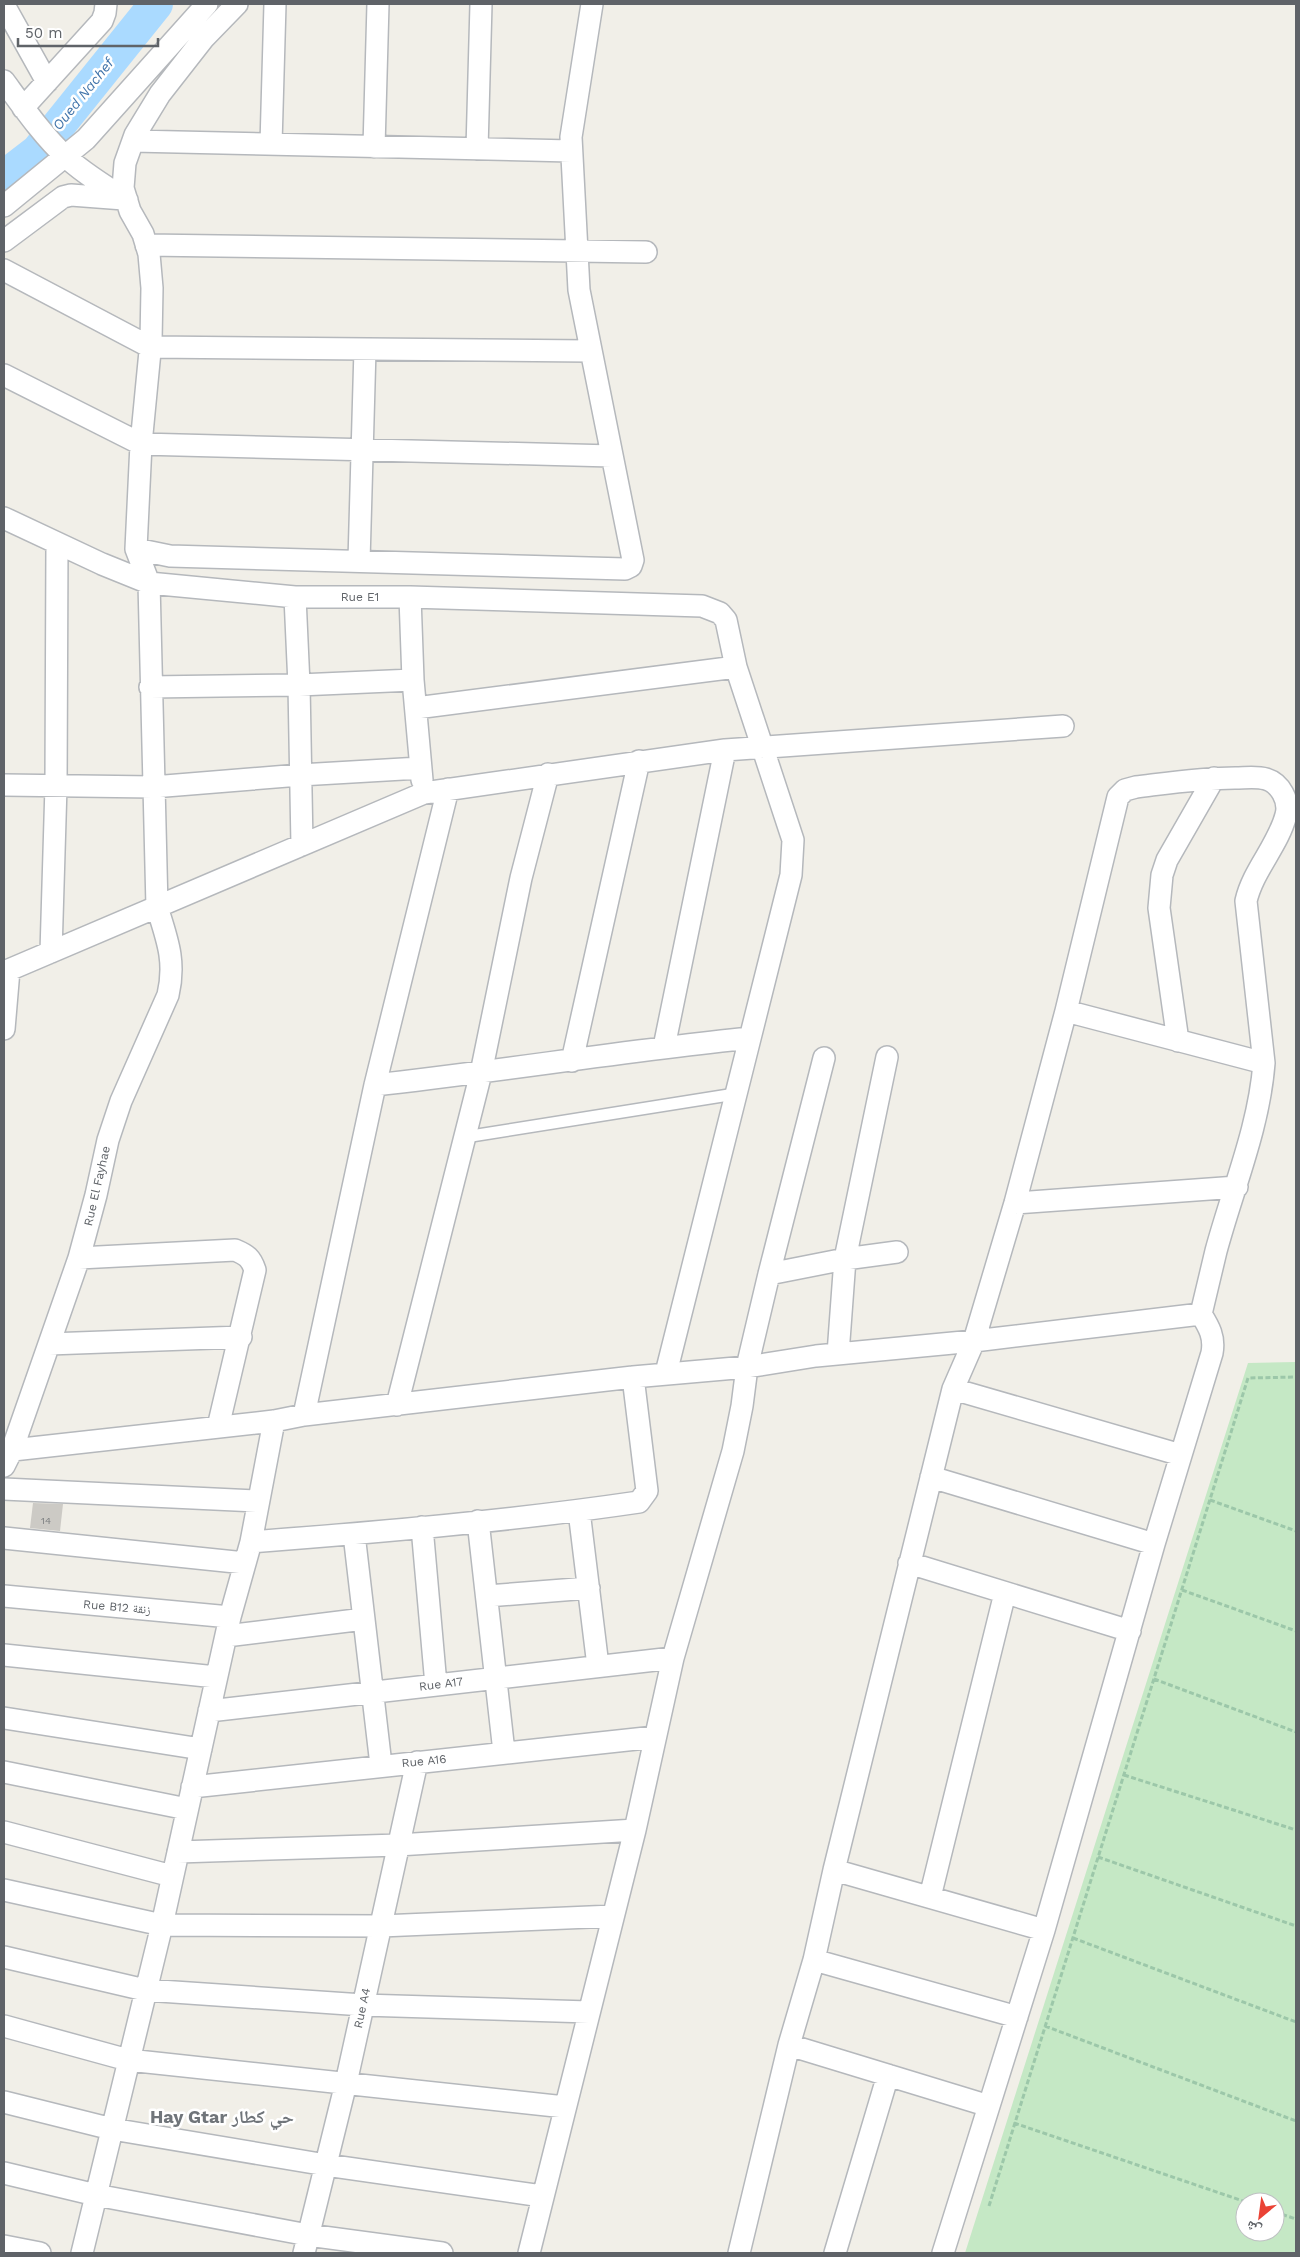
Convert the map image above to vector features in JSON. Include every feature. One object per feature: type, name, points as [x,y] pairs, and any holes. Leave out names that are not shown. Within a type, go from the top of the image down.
[{"type":"street","points":[[24,108],[102,21],[106,13],[106,4]]},
{"type":"street","points":[[4,206],[86,139],[207,4]]},
{"type":"street","points":[[149,583],[136,549],[141,444],[150,347],[152,288],[144,234],[130,211],[123,188],[125,163],[133,141],[160,94],[203,39],[237,4]]},
{"type":"street","points":[[271,144],[276,4]]},
{"type":"street","points":[[374,147],[378,4]]},
{"type":"street","points":[[477,149],[481,4]]},
{"type":"street","points":[[136,549],[170,556],[625,569],[632,566],[633,560],[579,290],[571,151],[572,125],[592,4]]},
{"type":"street","points":[[4,5],[47,82]]},
{"type":"street","points":[[4,81],[24,108],[66,157],[93,178],[127,200]]},
{"type":"street","points":[[133,141],[571,151]]},
{"type":"street","points":[[4,241],[63,197],[80,195],[127,200]]},
{"type":"street","points":[[146,245],[646,252]]},
{"type":"street","points":[[4,270],[150,347],[590,351]]},
{"type":"street","points":[[359,561],[365,349]]},
{"type":"street","points":[[4,375],[141,444],[612,456]]},
{"type":"street","name":"Rue E1","points":[[4,518],[149,583],[295,597],[410,597],[702,606],[720,613],[726,620],[736,667]]},
{"type":"street","points":[[51,952],[56,786],[57,543]]},
{"type":"street","name":"Rue El Fayhae","points":[[6,1456],[49,1344],[79,1258],[113,1124],[172,977],[172,954],[157,907],[150,687],[149,583]]},
{"type":"street","points":[[295,597],[299,685],[302,845]]},
{"type":"street","points":[[410,597],[413,680],[420,768],[424,792]]},
{"type":"street","points":[[416,708],[736,667],[793,840],[794,858],[792,875],[749,1038],[666,1374]]},
{"type":"street","points":[[150,687],[299,685],[413,680]]},
{"type":"street","points":[[4,1029],[6,971],[424,792],[725,750],[1063,726]]},
{"type":"street","points":[[664,1047],[725,750]]},
{"type":"street","points":[[572,1061],[639,761]]},
{"type":"street","points":[[4,785],[153,788],[300,775],[420,768]]},
{"type":"street","points":[[397,1405],[481,1073],[522,878],[548,774]]},
{"type":"street","points":[[739,2253],[789,2045],[814,1960],[834,1870],[930,1477],[953,1389],[974,1341],[1015,1203],[1066,1011],[1118,797],[1125,790],[1136,787],[1214,778],[1257,777],[1267,779],[1280,789],[1287,805],[1287,813],[1253,880],[1246,901],[1264,1063],[1257,1110],[1237,1187],[1216,1250],[1202,1314],[1214,1343],[1154,1544],[1044,1930],[944,2253]]},
{"type":"street","points":[[1178,1041],[1159,908],[1160,891],[1167,860],[1214,778]]},
{"type":"street","points":[[304,1415],[375,1085],[448,789]]},
{"type":"street","points":[[1066,1011],[1264,1063]]},
{"type":"street","points":[[375,1085],[481,1073],[664,1047],[749,1038]]},
{"type":"street","points":[[838,1354],[844,1259],[887,1057]]},
{"type":"street","points":[[529,2253],[634,1830],[672,1658],[733,1451],[747,1368],[824,1058]]},
{"type":"street","points":[[1015,1203],[1237,1187]]},
{"type":"street","points":[[79,1258],[235,1250],[246,1254],[252,1260],[255,1270],[241,1337],[218,1426]]},
{"type":"street","points":[[769,1274],[844,1259],[897,1252]]},
{"type":"street","points":[[6,1456],[218,1426],[274,1422],[304,1415],[633,1377],[747,1368],[838,1354],[974,1341],[1202,1314]]},
{"type":"street","points":[[49,1344],[241,1337]]},
{"type":"street","points":[[250,1542],[354,1534],[579,1511],[639,1502],[647,1491],[633,1377]]},
{"type":"street","points":[[953,1389],[1181,1455]]},
{"type":"street","points":[[82,2253],[162,1925],[216,1677],[250,1542],[274,1422]]},
{"type":"street","points":[[930,1477],[1154,1544]]},
{"type":"street","points":[[4,1489],[258,1501]]},
{"type":"street","points":[[579,1511],[598,1666]]},
{"type":"street","points":[[478,1521],[504,1752]]},
{"type":"street","points":[[422,1527],[436,1685]]},
{"type":"street","points":[[354,1534],[382,1765]]},
{"type":"street","points":[[4,1538],[245,1562]]},
{"type":"street","points":[[909,1563],[1130,1631]]},
{"type":"street","points":[[487,1596],[589,1588]]},
{"type":"street","points":[[930,1897],[1005,1593]]},
{"type":"street","name":"Rue B12 زنقة","points":[[4,1596],[228,1626],[364,1620]]},
{"type":"street","points":[[4,1655],[216,1677]]},
{"type":"street","name":"Rue A17","points":[[209,1711],[672,1658]]},
{"type":"street","points":[[4,1718],[201,1748]]},
{"type":"street","name":"Rue A16","points":[[192,1787],[382,1765],[656,1737]]},
{"type":"street","name":"Rue A4","points":[[306,2244],[346,2083],[416,1762]]},
{"type":"street","points":[[4,1772],[187,1809]]},
{"type":"street","points":[[178,1852],[398,1844],[634,1830]]},
{"type":"street","points":[[4,1832],[172,1876]]},
{"type":"street","points":[[834,1870],[1044,1930]]},
{"type":"street","points":[[4,1890],[162,1925],[381,1926],[613,1916]]},
{"type":"street","points":[[4,1957],[145,1990],[363,2005],[588,2012]]},
{"type":"street","points":[[814,1960],[1017,2017]]},
{"type":"street","points":[[4,2026],[128,2060],[564,2107]]},
{"type":"street","points":[[789,2045],[989,2106]]},
{"type":"street","points":[[835,2253],[888,2075]]},
{"type":"street","points":[[4,2102],[112,2130],[326,2165],[542,2196]]},
{"type":"street","points":[[4,2173],[306,2244],[442,2253]]},
{"type":"street","points":[[4,2246],[40,2253]]},
{"type":"lane","points":[[465,1137],[735,1094]]},
{"type":"path","points":[[989,2206],[1248,1378],[1296,1377]]},
{"type":"path","points":[[1210,1500],[1296,1531]]},
{"type":"path","points":[[1182,1590],[1296,1631]]},
{"type":"path","points":[[1154,1679],[1296,1732]]},
{"type":"path","points":[[1124,1775],[1296,1830]]},
{"type":"path","points":[[1098,1856],[1296,1926]]},
{"type":"path","points":[[1073,1938],[1296,2022]]},
{"type":"path","points":[[1045,2026],[1296,2121]]},
{"type":"path","points":[[1014,2123],[1235,2198]]},
{"type":"green space","points":[[1296,1362],[1296,2253],[965,2253],[1248,1363]]},
{"type":"building","points":[[33,1503],[63,1504],[60,1531],[30,1528]]},
{"type":"waterway","name":"Oued Nachef","points":[[4,177],[38,151],[156,4]]},
{"type":"district","name":"Hay Gtar حي كطار","points":[[222,2116]]}]
